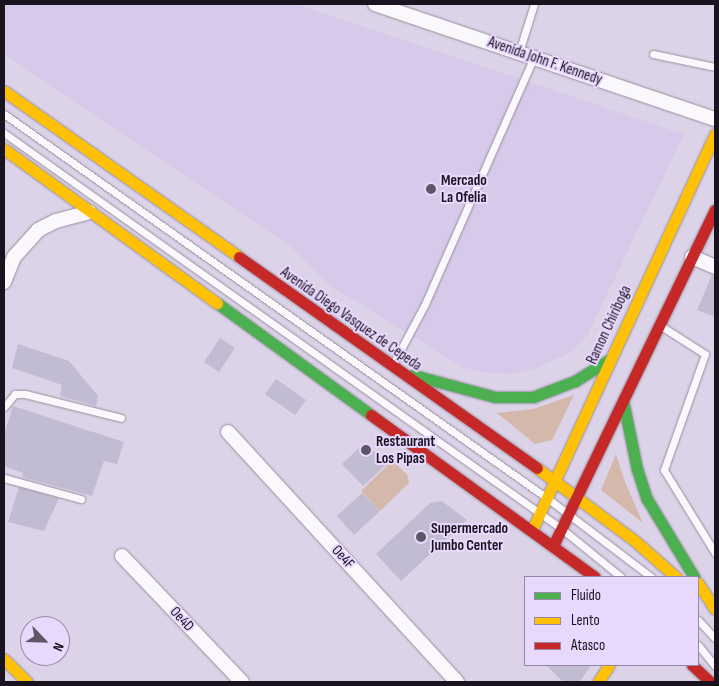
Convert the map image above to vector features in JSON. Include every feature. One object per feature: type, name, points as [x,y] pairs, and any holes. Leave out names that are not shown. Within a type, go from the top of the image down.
[{"type":"main road","name":"Avenida Diego Vasquez de Cepeda","points":[[4,91],[554,480],[635,541],[675,576]]},
{"type":"main road","name":"Ramon Chiriboga","points":[[532,530],[715,134]]},
{"type":"main road","points":[[4,149],[594,576]]},
{"type":"main road","points":[[553,546],[570,515],[658,324],[715,210]]},
{"type":"main road","points":[[396,369],[495,397],[533,396],[575,381],[609,360]]},
{"type":"main road","points":[[623,400],[637,469],[647,499],[693,576]]},
{"type":"main road","points":[[699,585],[715,609]]},
{"type":"main road","points":[[699,599],[715,614]]},
{"type":"main road","points":[[4,659],[27,682]]},
{"type":"main road","points":[[598,682],[608,666]]},
{"type":"main road","points":[[693,666],[710,682]]},
{"type":"street","name":"Avenida John F. Kennedy","points":[[375,4],[715,119]]},
{"type":"street","points":[[4,282],[14,256],[38,230],[56,221],[90,212]]},
{"type":"street","points":[[692,257],[715,267]]},
{"type":"street","name":"Oe4F","points":[[228,432],[457,682]]},
{"type":"street","name":"Oe4D","points":[[122,556],[242,682]]},
{"type":"lane","points":[[518,52],[534,4]]},
{"type":"lane","points":[[653,54],[715,66]]},
{"type":"lane","points":[[396,369],[534,58]]},
{"type":"lane","points":[[4,114],[547,498],[649,576]]},
{"type":"lane","points":[[4,133],[562,529],[620,576]]},
{"type":"lane","points":[[658,324],[705,354],[664,470],[715,553]]},
{"type":"lane","points":[[4,407],[15,394],[25,394],[121,418]]},
{"type":"lane","points":[[4,478],[81,499]]},
{"type":"lane","points":[[699,621],[715,638]]},
{"type":"lane","points":[[699,646],[715,666]]},
{"type":"shaded area","name":"Mercado La Ofelia","points":[[4,4],[296,4],[684,134],[587,336],[571,352],[532,370],[509,374],[481,372],[462,367],[328,284],[288,244],[4,54]]},
{"type":"shaded area","points":[[574,395],[552,440],[535,444],[497,413],[533,409]]},
{"type":"shaded area","points":[[616,454],[625,482],[643,523],[601,490]]},
{"type":"shaded area","points":[[392,461],[407,474],[409,483],[380,511],[361,491]]},
{"type":"building","points":[[712,275],[715,276],[715,317],[697,310]]},
{"type":"building","points":[[220,338],[235,348],[219,372],[204,362]]},
{"type":"building","points":[[18,344],[69,361],[98,396],[96,406],[60,396],[62,385],[12,368]]},
{"type":"building","points":[[276,379],[306,400],[295,415],[265,394]]},
{"type":"building","points":[[13,406],[124,442],[117,464],[104,461],[92,496],[22,477],[23,473],[4,466],[4,434]]},
{"type":"building","points":[[363,444],[390,461],[363,486],[342,464]]},
{"type":"building","points":[[19,487],[59,498],[44,531],[8,522]]},
{"type":"building","points":[[362,493],[380,511],[354,535],[337,516]]},
{"type":"building","name":"Supermercado Jumbo Center","points":[[442,501],[467,520],[401,581],[376,554],[430,503]]},
{"type":"building","points":[[547,666],[590,666],[580,682],[563,682]]},
{"type":"traffic: fast","points":[[217,303],[371,415]]},
{"type":"traffic: fast","points":[[413,375],[495,397],[533,397],[575,381],[609,360]]},
{"type":"traffic: fast","points":[[623,401],[637,469],[647,499],[693,576]]},
{"type":"traffic: slow","points":[[4,91],[239,257]]},
{"type":"traffic: slow","points":[[532,530],[715,134]]},
{"type":"traffic: slow","points":[[4,149],[217,303]]},
{"type":"traffic: slow","points":[[537,468],[635,541],[675,576]]},
{"type":"traffic: slow","points":[[699,585],[715,609]]},
{"type":"traffic: slow","points":[[4,659],[27,682]]},
{"type":"traffic: slow","points":[[598,682],[608,666]]},
{"type":"traffic: jam","points":[[553,546],[715,210]]},
{"type":"traffic: jam","points":[[239,257],[537,468]]},
{"type":"traffic: jam","points":[[371,415],[594,576]]},
{"type":"traffic: jam","points":[[693,666],[710,682]]},
{"type":"place","name":"Mercado La Ofelia","points":[[431,189]]},
{"type":"place","name":"Restaurant Los Pipas","points":[[366,450]]},
{"type":"place","name":"Supermercado Jumbo Center","points":[[421,537]]}]
